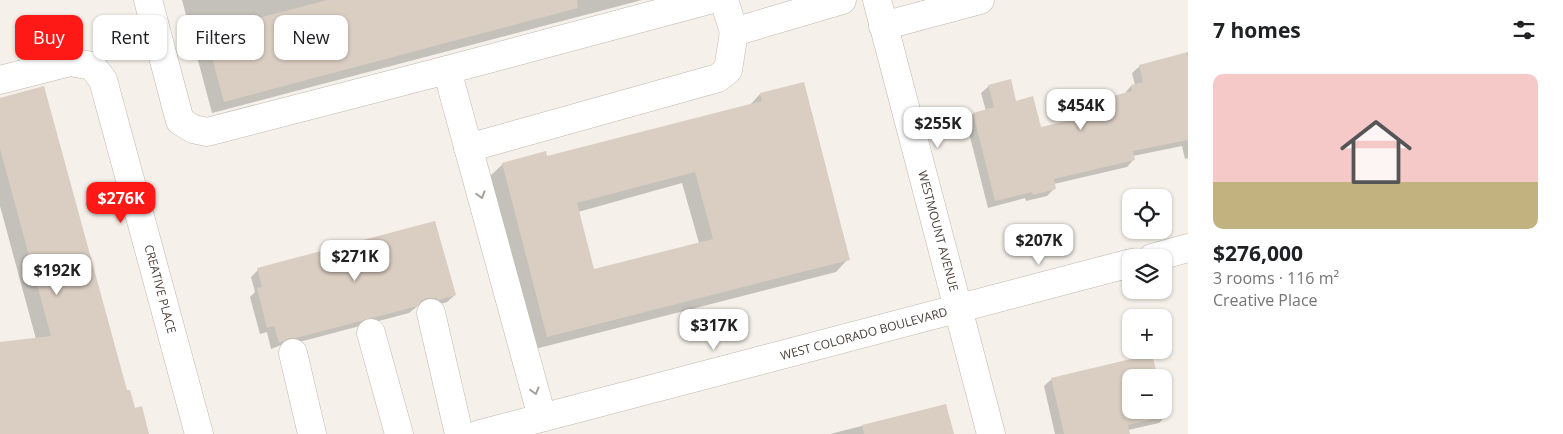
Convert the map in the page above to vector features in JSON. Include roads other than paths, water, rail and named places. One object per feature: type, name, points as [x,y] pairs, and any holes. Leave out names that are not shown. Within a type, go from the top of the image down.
[{"type":"street","points":[[148,0],[180,121],[193,129],[207,132],[709,0]]},
{"type":"street","points":[[468,148],[718,78],[728,70],[734,32],[724,0]]},
{"type":"street","points":[[734,32],[842,0]]},
{"type":"street","name":"WESTMOUNT AVENUE","points":[[877,0],[991,434]]},
{"type":"street","points":[[884,26],[980,0]]},
{"type":"street","name":"CREATIVE PLACE","points":[[0,80],[70,62],[92,66],[104,80],[199,434]]},
{"type":"street","points":[[447,70],[542,417]]},
{"type":"street","points":[[1172,252],[1188,248]]},
{"type":"street","name":"WEST COLORADO BOULEVARD","points":[[480,434],[959,310],[1122,265]]},
{"type":"street","points":[[431,313],[459,434]]},
{"type":"street","points":[[371,332],[398,434]]},
{"type":"street","points":[[293,353],[312,434]]}]
